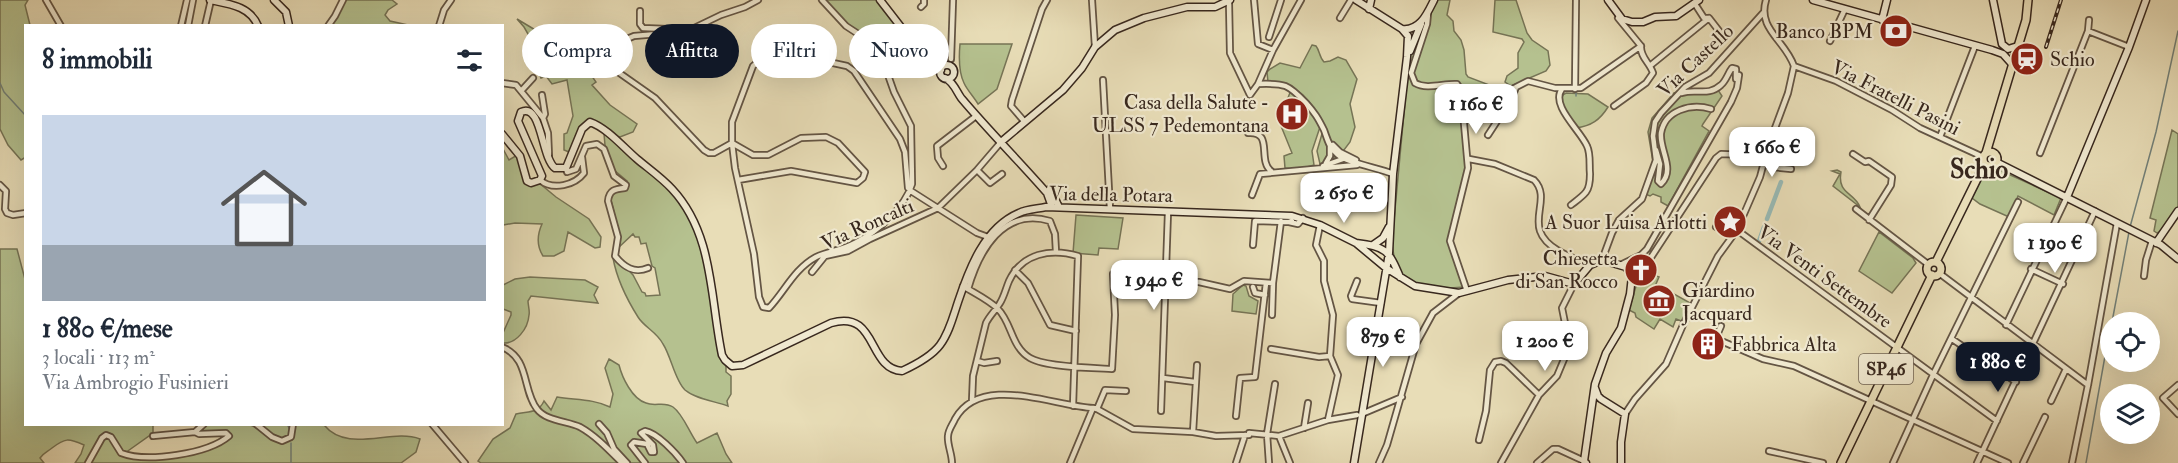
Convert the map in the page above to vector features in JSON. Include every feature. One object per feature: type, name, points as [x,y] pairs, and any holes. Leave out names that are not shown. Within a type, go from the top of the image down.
[{"type":"main road","points":[[1932,263],[1940,267],[1935,274],[1928,270],[1989,158],[1991,141],[2018,46],[2027,3]]},
{"type":"main road","name":"SP46","points":[[1841,463],[1896,347],[1935,274]]},
{"type":"street","points":[[46,0],[60,24]]},
{"type":"street","points":[[181,24],[187,0]]},
{"type":"street","points":[[188,24],[193,0]]},
{"type":"street","points":[[207,24],[211,0],[238,7],[253,16],[257,24]]},
{"type":"street","points":[[274,0],[286,12],[289,24]]},
{"type":"street","points":[[329,24],[343,0]]},
{"type":"street","points":[[440,24],[444,10],[451,0]]},
{"type":"street","points":[[705,24],[758,0]]},
{"type":"street","points":[[822,0],[846,26],[869,40],[882,58],[894,92],[911,126],[912,184],[910,190],[890,216],[871,233],[854,244],[815,257],[796,273],[778,299],[767,308],[763,307],[759,297],[754,255],[732,143],[732,122],[755,63],[768,59],[801,58],[830,61],[847,66],[854,71],[892,126],[904,152],[906,183],[910,190],[977,233],[988,237]]},
{"type":"street","points":[[880,0],[899,24]]},
{"type":"street","points":[[921,7],[924,0]]},
{"type":"street","points":[[949,38],[953,0]]},
{"type":"street","points":[[1024,121],[1011,106],[1012,100],[1047,0]]},
{"type":"street","points":[[1092,0],[1095,47]]},
{"type":"street","points":[[1002,141],[1063,90],[1082,68],[1095,47],[1115,30],[1186,4],[1215,7],[1228,0],[1231,57],[1239,68],[1250,94],[1258,84],[1272,50],[1300,0]]},
{"type":"street","points":[[1254,0],[1258,44],[1272,50]]},
{"type":"street","points":[[1269,37],[1281,0]]},
{"type":"street","points":[[1340,18],[1351,0]]},
{"type":"street","points":[[1354,463],[1390,240],[1393,174],[1408,36],[1402,29],[1356,0]]},
{"type":"street","points":[[1369,9],[1371,0]]},
{"type":"street","points":[[1407,57],[1434,0]]},
{"type":"street","points":[[1575,89],[1576,0]]},
{"type":"street","points":[[1608,0],[1626,21],[1643,22],[1655,17],[1676,16],[1697,2],[1704,18],[1709,18],[1723,36]]},
{"type":"street","points":[[1621,463],[1625,414],[1666,364],[1683,324],[1718,256],[1737,230],[1765,162],[1768,147],[1788,93],[1794,66],[1765,23],[1763,13],[1766,0]]},
{"type":"street","points":[[1813,0],[1992,50],[2003,54],[2012,64]]},
{"type":"street","points":[[1882,20],[1887,0]]},
{"type":"street","points":[[1993,0],[2002,44],[2008,49],[2018,46]]},
{"type":"street","points":[[2006,325],[2067,197],[2129,48],[2146,0]]},
{"type":"street","points":[[1830,41],[1845,9]]},
{"type":"street","points":[[1428,11],[1428,24],[1411,73],[1416,83],[1424,87],[1448,83],[1457,84],[1463,100],[1468,159],[1467,178],[1450,241],[1467,291]]},
{"type":"street","points":[[640,12],[640,24],[645,28]]},
{"type":"street","name":"Via Castello","points":[[1602,260],[1619,220],[1642,199],[1656,160],[1655,123],[1673,99],[1685,87],[1709,73],[1763,13]]},
{"type":"street","points":[[1614,106],[1646,83],[1653,73],[1651,65],[1641,54],[1641,46],[1618,18],[1619,15]]},
{"type":"street","points":[[1651,65],[1709,18]]},
{"type":"street","points":[[2040,153],[2088,31],[2089,20]]},
{"type":"street","points":[[1402,29],[1414,28],[1423,21]]},
{"type":"street","points":[[2088,31],[2129,48]]},
{"type":"street","points":[[645,35],[634,36],[606,49],[618,72],[655,98],[704,150],[714,153],[732,143]]},
{"type":"street","points":[[1992,50],[2002,44]]},
{"type":"street","points":[[1463,111],[1471,110],[1528,81],[1562,89],[1581,88],[1641,46]]},
{"type":"street","points":[[1940,137],[1975,46]]},
{"type":"street","name":"Via Fratelli Pasini","points":[[1794,66],[1836,81],[1892,110],[1920,128],[1989,158]]},
{"type":"street","points":[[1680,94],[1689,91],[1707,93],[1721,85],[1729,72],[1735,68],[1735,92]]},
{"type":"street","points":[[949,74],[955,89]]},
{"type":"street","points":[[1623,266],[1647,249],[1735,92],[1739,75]]},
{"type":"street","points":[[522,90],[533,78]]},
{"type":"street","points":[[945,78],[951,81],[978,118],[1002,141],[1047,193],[1053,205]]},
{"type":"street","points":[[1103,80],[1110,209]]},
{"type":"street","points":[[504,83],[522,90],[543,118],[548,133],[549,156],[555,168]]},
{"type":"street","points":[[1258,84],[1275,83],[1298,92],[1317,113],[1329,144],[1336,154],[1393,174]]},
{"type":"street","points":[[1488,135],[1512,98],[1516,87]]},
{"type":"street","points":[[1562,89],[1559,104],[1584,140],[1589,156],[1590,183],[1587,192],[1571,205]]},
{"type":"street","points":[[542,95],[545,114],[543,118]]},
{"type":"street","points":[[1654,148],[1660,157],[1658,181],[1662,184],[1667,169],[1661,132],[1665,124],[1680,108],[1711,109]]},
{"type":"street","points":[[540,180],[541,170],[519,121],[521,112],[529,110],[535,115],[547,159],[555,168],[566,168],[567,172],[576,169],[589,144],[595,143],[600,146],[606,154],[614,176],[626,183],[625,188],[615,189],[608,201],[618,237],[615,256],[630,269],[648,268]]},
{"type":"street","points":[[943,166],[938,158],[937,146],[978,118]]},
{"type":"street","name":"Via della Potara","points":[[566,168],[582,129],[590,123],[609,135],[671,188],[694,222],[701,237],[709,271],[721,351],[730,365],[743,365],[831,323],[846,320],[855,322],[865,330],[880,357],[890,369],[902,371],[921,361],[939,347],[988,237],[998,226],[1019,213],[1053,205],[1303,218],[1356,243],[1386,268],[1415,286],[1459,293]]},
{"type":"street","points":[[1248,133],[1258,132],[1261,135],[1265,150],[1264,164],[1273,173]]},
{"type":"street","points":[[504,136],[520,156],[527,181],[531,183],[540,180]]},
{"type":"street","points":[[1326,136],[1340,152],[1365,164]]},
{"type":"street","points":[[732,143],[753,155],[768,155],[801,138],[826,137],[838,143],[865,172],[863,178],[856,183],[791,171],[738,180]]},
{"type":"street","name":"Via Roncalti","points":[[812,272],[825,256],[848,251],[938,208],[977,170],[1002,141]]},
{"type":"street","points":[[1324,165],[1330,156],[1329,144]]},
{"type":"street","points":[[540,180],[551,185],[575,183],[584,173],[582,154]]},
{"type":"street","points":[[1501,463],[1539,394],[1557,376],[1567,352],[1567,333],[1562,308],[1574,284],[1590,265],[1602,260],[1623,266],[1650,259],[1712,164],[1721,154],[1749,155],[1772,167],[1791,169]]},
{"type":"street","points":[[1853,154],[1865,162],[1869,160],[1892,177],[1891,185],[1869,220]]},
{"type":"street","points":[[1989,158],[2144,236],[2168,249],[2178,259]]},
{"type":"street","points":[[1317,168],[1345,159]]},
{"type":"street","points":[[1468,159],[1495,164],[1534,180],[1541,194],[1540,232],[1548,242],[1568,257],[1590,265]]},
{"type":"street","points":[[1377,168],[1390,166],[1395,162]]},
{"type":"street","points":[[1252,195],[1260,174],[1365,164]]},
{"type":"street","points":[[977,170],[990,183],[1002,174]]},
{"type":"street","points":[[0,185],[6,191],[5,209],[7,213],[13,215],[24,213]]},
{"type":"street","points":[[1893,463],[1933,375],[2019,202]]},
{"type":"street","points":[[1856,209],[1932,263]]},
{"type":"street","points":[[1977,463],[2063,284],[2095,211]]},
{"type":"street","points":[[2144,276],[2146,260],[2154,242],[2178,211]]},
{"type":"street","points":[[1161,411],[1168,212]]},
{"type":"street","points":[[1056,252],[1055,234],[1050,221],[1034,217],[1018,220],[998,232],[986,246],[966,287],[996,308],[1019,348],[1030,359],[1037,362],[1112,369],[1115,315],[1113,274]]},
{"type":"street","points":[[1289,222],[1295,217]]},
{"type":"street","points":[[1253,245],[1255,221],[1281,221],[1298,224],[1303,218]]},
{"type":"street","points":[[1272,315],[1281,221]]},
{"type":"street","points":[[1388,255],[1382,260],[1373,257],[1370,248],[1383,238],[1391,223]]},
{"type":"street","points":[[2072,463],[2119,224]]},
{"type":"street","points":[[1320,225],[1316,245],[1324,261],[1324,281],[1333,315],[1330,356],[1338,375],[1328,420]]},
{"type":"street","points":[[1716,227],[1733,235]]},
{"type":"street","name":"Via Venti Settembre","points":[[1737,230],[1997,421]]},
{"type":"street","points":[[1390,240],[1395,266]]},
{"type":"street","name":"Via della Potara","points":[[1356,243],[1373,245],[1388,255]]},
{"type":"street","points":[[972,401],[971,385],[987,323],[1015,270],[1031,256],[1056,252],[1078,256],[1073,406]]},
{"type":"street","points":[[1388,255],[1401,278]]},
{"type":"street","points":[[1537,463],[1553,449],[1558,449],[1585,462],[1595,384],[1606,353],[1621,328],[1632,283],[1632,276],[1623,266]]},
{"type":"street","points":[[2031,269],[2063,284]]},
{"type":"street","points":[[1015,270],[1028,283],[1050,325],[1076,330]]},
{"type":"street","points":[[1935,274],[2088,386]]},
{"type":"street","points":[[1138,275],[1144,281],[1199,282],[1230,289],[1244,281],[1274,283]]},
{"type":"street","points":[[1379,463],[1402,397],[1416,344],[1433,313],[1459,293],[1508,280],[1537,276],[1553,277],[1574,284]]},
{"type":"street","points":[[1357,281],[1352,299],[1381,303]]},
{"type":"street","points":[[1236,416],[1240,378],[1255,376],[1266,283]]},
{"type":"street","points":[[1253,287],[1256,294],[1265,296]]},
{"type":"street","points":[[1721,326],[1718,333],[1719,340],[1763,359],[1794,366],[2008,463]]},
{"type":"street","points":[[1952,339],[2016,382]]},
{"type":"street","points":[[504,348],[522,364],[534,403],[541,413],[580,428],[606,447],[622,463]]},
{"type":"street","points":[[1271,350],[1319,357],[1330,356]]},
{"type":"street","points":[[978,361],[984,363],[997,361]]},
{"type":"street","points":[[1479,440],[1486,411],[1490,370],[1495,362],[1506,363],[1539,394]]},
{"type":"street","points":[[1193,432],[1197,366]]},
{"type":"street","points":[[2051,401],[2066,369]]},
{"type":"street","points":[[1162,378],[1195,382]]},
{"type":"street","points":[[1269,463],[1267,434],[1275,384]]},
{"type":"street","points":[[1595,384],[1601,399],[1625,414]]},
{"type":"street","points":[[2178,385],[2164,396],[2164,401],[2178,414]]},
{"type":"street","points":[[1070,463],[1105,390],[1126,391]]},
{"type":"street","points":[[952,463],[948,432],[958,414],[972,401],[993,394],[1009,393],[1073,406],[1095,408],[1134,429],[1193,432],[1216,436],[1249,435],[1249,433],[1279,436],[1328,420],[1361,414],[1402,397]]},
{"type":"street","points":[[1591,404],[1601,399]]},
{"type":"street","points":[[1304,428],[1308,403]]},
{"type":"street","points":[[2023,463],[2045,417]]},
{"type":"street","points":[[599,424],[607,433],[614,449],[627,463]]},
{"type":"street","points":[[195,432],[202,426]]},
{"type":"street","points":[[258,426],[272,437],[282,441],[291,437],[293,426]]},
{"type":"street","points":[[434,426],[465,463]]},
{"type":"street","points":[[645,463],[631,445],[635,441],[640,442],[648,445],[651,452],[654,452],[651,442],[642,434],[643,431],[656,435],[678,454],[683,463]]},
{"type":"street","points":[[88,463],[105,436],[111,436],[120,453],[151,459],[196,452],[222,442],[229,436],[226,433],[199,434],[195,432],[153,436]]},
{"type":"street","points":[[1236,463],[1245,435]]},
{"type":"street","points":[[1279,436],[1290,463]]},
{"type":"street","points":[[1769,451],[1823,463]]},
{"type":"street","points":[[1565,463],[1569,455]]},
{"type":"green space","points":[[0,0],[28,0],[25,5],[30,24],[24,24],[24,158],[21,160],[8,145],[0,129]]},
{"type":"green space","points":[[344,0],[392,0],[397,4],[385,15],[390,21],[404,24],[332,24]]},
{"type":"green space","points":[[822,0],[877,0],[896,24],[849,24],[849,26]]},
{"type":"green space","points":[[1436,0],[1450,0],[1447,15],[1453,21],[1454,31],[1461,40],[1468,77],[1505,91],[1461,110],[1466,168],[1448,239],[1464,287],[1457,288],[1425,286],[1404,277],[1397,266],[1392,242],[1409,59]]},
{"type":"green space","points":[[1495,0],[1516,0],[1527,33],[1532,40],[1548,51],[1550,65],[1546,71],[1511,86],[1505,82],[1507,76],[1518,68],[1518,53],[1524,42],[1522,39],[1493,32]]},
{"type":"green space","points":[[960,44],[1012,44],[997,89],[978,104],[962,79]]},
{"type":"green space","points":[[1312,45],[1316,46],[1324,62],[1338,57],[1346,60],[1357,79],[1350,104],[1355,127],[1350,142],[1341,154],[1320,164],[1317,151],[1324,127],[1320,118],[1303,95],[1295,89],[1278,82],[1268,82],[1267,72],[1280,63],[1300,68]]},
{"type":"green space","points":[[548,78],[593,78],[596,82],[592,85],[610,105],[637,124],[633,132],[620,137],[616,136],[594,120],[589,121],[581,127],[569,152],[564,150],[564,134],[567,133],[573,116],[567,80],[552,84]]},
{"type":"green space","points":[[1291,90],[1317,119],[1320,127],[1312,151],[1314,165],[1297,170],[1285,168],[1284,156],[1292,153],[1279,121]]},
{"type":"green space","points":[[1685,90],[1718,90],[1722,96],[1702,126],[1709,131],[1668,206],[1661,202],[1661,197],[1643,193],[1653,162],[1648,132],[1652,118],[1674,93]]},
{"type":"green space","points":[[1566,93],[1588,94],[1608,107],[1595,122],[1576,128],[1562,109],[1561,96]]},
{"type":"green space","points":[[2172,130],[2178,134],[2178,208],[2162,231],[2157,233],[2154,231],[2156,220],[2150,218]]},
{"type":"green space","points":[[604,134],[618,143],[676,194],[697,231],[726,372],[731,376],[728,406],[700,398],[685,390],[678,381],[666,349],[641,321],[622,289],[613,258],[615,256],[633,275],[646,296],[660,295],[655,268],[652,266],[646,243],[641,244],[639,237],[633,234],[617,249],[618,229],[610,196],[613,189],[626,184],[627,181],[614,170],[605,145]]},
{"type":"green space","points":[[504,151],[509,160],[519,154],[524,177],[539,183],[589,219],[601,237],[600,247],[595,248],[568,232],[564,251],[554,256],[543,256],[538,240],[542,224],[504,225]]},
{"type":"green space","points":[[1997,169],[2061,198],[2054,215],[2018,196],[2009,217],[1972,198],[1984,173]]},
{"type":"green space","points":[[1832,171],[1841,172],[1841,185],[1860,207],[1833,186],[1840,174]]},
{"type":"green space","points":[[1076,215],[1123,218],[1118,249],[1099,248],[1098,255],[1073,253]]},
{"type":"green space","points":[[1879,232],[1913,258],[1916,263],[1892,293],[1859,271]]},
{"type":"green space","points":[[0,249],[17,249],[24,275],[24,426],[153,426],[153,433],[125,453],[108,433],[86,463],[75,463],[84,445],[67,440],[60,442],[42,455],[40,458],[44,463],[0,463]]},
{"type":"green space","points":[[1141,267],[1167,267],[1166,279],[1144,281]]},
{"type":"green space","name":"Giardino Jacquard","points":[[1645,272],[1659,277],[1656,284],[1692,304],[1684,322],[1676,319],[1673,327],[1660,319],[1654,329],[1629,310],[1639,276],[1644,275]]},
{"type":"green space","points":[[530,277],[585,280],[598,287],[594,295],[598,303],[531,296],[528,301],[528,320],[524,330],[517,338],[504,343],[504,331],[511,312],[504,309],[504,284],[515,279]]},
{"type":"green space","points":[[1243,285],[1246,286],[1249,296],[1258,301],[1256,314],[1232,311],[1233,294]]},
{"type":"green space","points":[[609,359],[619,365],[628,387],[641,401],[649,404],[670,405],[677,410],[697,443],[717,433],[732,463],[481,463],[478,461],[493,439],[510,428],[516,414],[536,410],[544,401],[551,410],[557,397],[591,401],[610,407],[613,394],[605,368]]},
{"type":"green space","points":[[202,426],[252,426],[281,442],[292,438],[294,426],[325,426],[345,438],[409,436],[420,439],[416,452],[401,463],[90,463],[103,439],[108,437],[120,454],[163,459],[207,450],[231,435],[228,432],[197,434]]},
{"type":"green space","points":[[255,426],[293,426],[290,437],[282,440]]},
{"type":"waterway","points":[[2130,227],[2156,132],[2178,31]]},
{"type":"waterway","points":[[0,83],[4,92],[24,114]]},
{"type":"waterway","points":[[1767,219],[1781,182]]},
{"type":"waterway","points":[[1759,241],[1764,227]]},
{"type":"waterway","points":[[2114,312],[2129,232]]},
{"type":"waterway","points":[[2086,463],[2102,372]]},
{"type":"waterway","points":[[288,426],[291,432]]},
{"type":"waterway","points":[[291,443],[291,463]]},
{"type":"railway","points":[[2046,47],[2061,0]]},
{"type":"place","name":"Banco BPM","points":[[1896,31]]},
{"type":"place","name":"Schio","points":[[2027,59]]},
{"type":"place","name":"Casa della Salute - ULSS 7 Pedemontana","points":[[1292,114]]},
{"type":"place","name":"A Suor Luisa Arlotti","points":[[1730,222]]},
{"type":"place","name":"Chiesetta di San Rocco","points":[[1641,270]]},
{"type":"place","name":"Giardino Jacquard","points":[[1659,301]]},
{"type":"place","name":"Fabbrica Alta","points":[[1708,344]]},
{"type":"district","name":"Schio","points":[[1979,169]]}]
